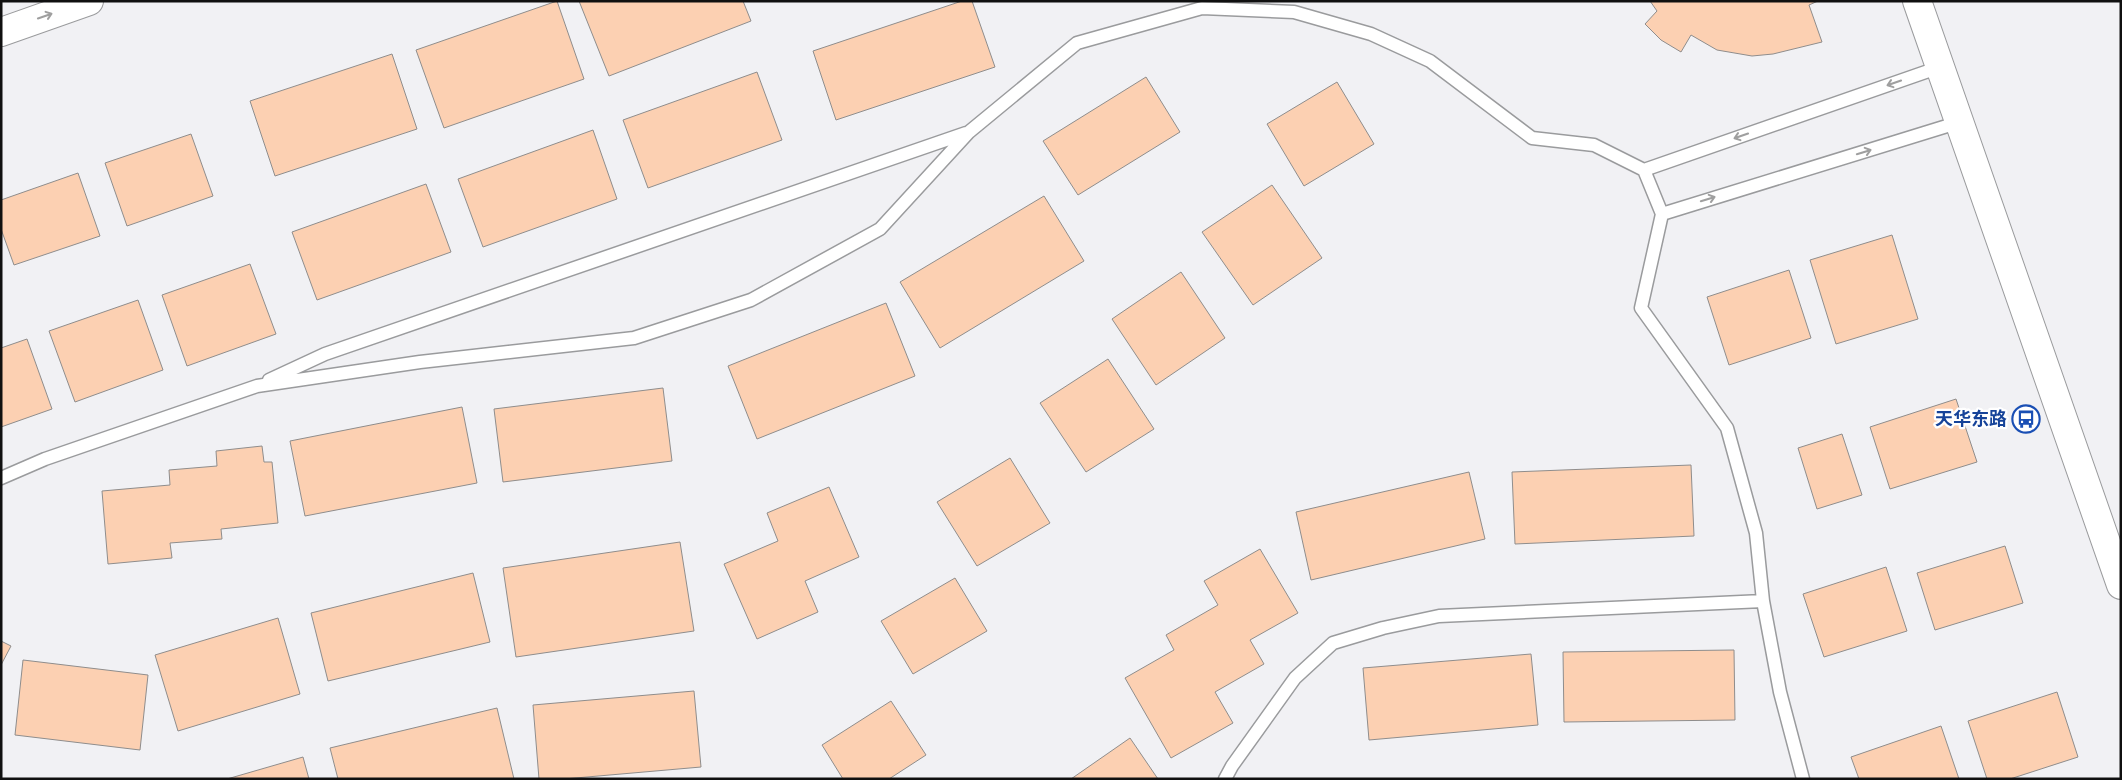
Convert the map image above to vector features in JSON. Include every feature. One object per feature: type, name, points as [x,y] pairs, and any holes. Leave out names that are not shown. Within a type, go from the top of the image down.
[{"type":"street","points":[[1,32],[89,1]]},
{"type":"street","points":[[1917,1],[2113,537],[2121,584]]},
{"type":"lane","points":[[257,386],[420,362],[634,338],[751,300],[880,229],[969,132],[1077,43],[1202,8],[1294,12],[1372,34],[1430,60],[1532,138],[1594,144],[1644,170],[1662,214],[1641,308],[1727,428],[1756,533],[1764,601],[1780,692],[1804,779]]},
{"type":"lane","points":[[1644,170],[1940,66]]},
{"type":"lane","points":[[1662,214],[1960,122]]},
{"type":"lane","points":[[1,478],[44,459],[257,386],[325,354],[969,132]]},
{"type":"lane","points":[[1225,779],[1232,766],[1295,678],[1333,642],[1383,628],[1439,616],[1764,601]]},
{"type":"building","points":[[557,1],[584,79],[444,128],[416,50]]},
{"type":"building","points":[[579,1],[743,1],[751,21],[609,76]]},
{"type":"building","points":[[962,1],[972,1],[995,67],[836,120],[813,51]]},
{"type":"building","points":[[1650,1],[1818,1],[1809,5],[1822,42],[1773,54],[1752,56],[1717,50],[1691,35],[1681,52],[1661,40],[1645,24],[1657,11]]},
{"type":"building","points":[[392,54],[417,129],[275,176],[250,101]]},
{"type":"building","points":[[757,72],[782,140],[648,188],[623,120]]},
{"type":"building","points":[[1146,77],[1180,132],[1078,195],[1043,141]]},
{"type":"building","points":[[1337,82],[1374,144],[1304,186],[1267,124]]},
{"type":"building","points":[[593,130],[617,199],[483,247],[458,179]]},
{"type":"building","points":[[191,134],[213,196],[127,226],[105,163]]},
{"type":"building","points":[[78,173],[100,236],[14,265],[1,229],[1,200]]},
{"type":"building","points":[[426,184],[451,252],[317,300],[292,232]]},
{"type":"building","points":[[1272,185],[1322,258],[1253,305],[1202,232]]},
{"type":"building","points":[[1044,196],[1084,261],[940,348],[900,282]]},
{"type":"building","points":[[1892,235],[1918,319],[1836,344],[1810,260]]},
{"type":"building","points":[[250,264],[276,334],[187,366],[162,295]]},
{"type":"building","points":[[1789,270],[1811,338],[1729,365],[1707,297]]},
{"type":"building","points":[[1181,272],[1225,338],[1156,385],[1112,319]]},
{"type":"building","points":[[138,300],[163,370],[75,402],[49,331]]},
{"type":"building","points":[[886,303],[915,376],[757,439],[728,366]]},
{"type":"building","points":[[27,339],[52,409],[1,427],[1,348]]},
{"type":"building","points":[[1108,359],[1154,429],[1086,472],[1040,403]]},
{"type":"building","points":[[663,388],[672,461],[503,482],[494,409]]},
{"type":"building","points":[[1956,399],[1977,462],[1890,489],[1870,427]]},
{"type":"building","points":[[462,407],[477,483],[305,516],[290,441]]},
{"type":"building","points":[[1842,434],[1862,495],[1817,509],[1798,448]]},
{"type":"building","points":[[262,446],[264,462],[272,462],[278,523],[221,529],[222,539],[170,543],[172,558],[108,564],[102,491],[170,485],[169,470],[217,466],[216,451]]},
{"type":"building","points":[[1010,458],[1050,523],[977,566],[937,502]]},
{"type":"building","points":[[1691,465],[1694,536],[1515,544],[1512,472]]},
{"type":"building","points":[[1469,472],[1485,539],[1311,580],[1296,512]]},
{"type":"building","points":[[829,487],[859,557],[805,581],[818,612],[757,639],[724,564],[778,541],[767,513]]},
{"type":"building","points":[[680,542],[694,631],[516,657],[503,568]]},
{"type":"building","points":[[2005,546],[2023,603],[1935,630],[1917,573]]},
{"type":"building","points":[[1260,549],[1298,613],[1250,640],[1264,664],[1215,692],[1233,723],[1171,758],[1125,678],[1174,650],[1166,635],[1218,605],[1204,581]]},
{"type":"building","points":[[1886,567],[1907,631],[1824,657],[1803,594]]},
{"type":"building","points":[[473,573],[490,642],[328,681],[311,613]]},
{"type":"building","points":[[955,578],[987,631],[913,674],[881,621]]},
{"type":"building","points":[[278,618],[300,694],[178,731],[155,655]]},
{"type":"building","points":[[1,641],[11,646],[1,665]]},
{"type":"building","points":[[1734,650],[1735,720],[1564,722],[1563,652]]},
{"type":"building","points":[[1531,654],[1538,725],[1369,740],[1363,668]]},
{"type":"building","points":[[23,660],[148,675],[140,750],[15,735]]},
{"type":"building","points":[[694,691],[701,767],[564,779],[539,779],[533,705]]},
{"type":"building","points":[[2057,692],[2078,757],[2010,779],[1987,779],[1968,721]]},
{"type":"building","points":[[891,701],[926,755],[889,779],[843,779],[822,745]]},
{"type":"building","points":[[497,708],[514,779],[338,779],[330,748]]},
{"type":"building","points":[[1941,726],[1959,779],[1859,779],[1851,757]]},
{"type":"building","points":[[1130,738],[1158,779],[1071,779]]},
{"type":"building","points":[[303,757],[309,779],[227,779]]},
{"type":"place","name":"天华东路","points":[[2026,419]]}]
